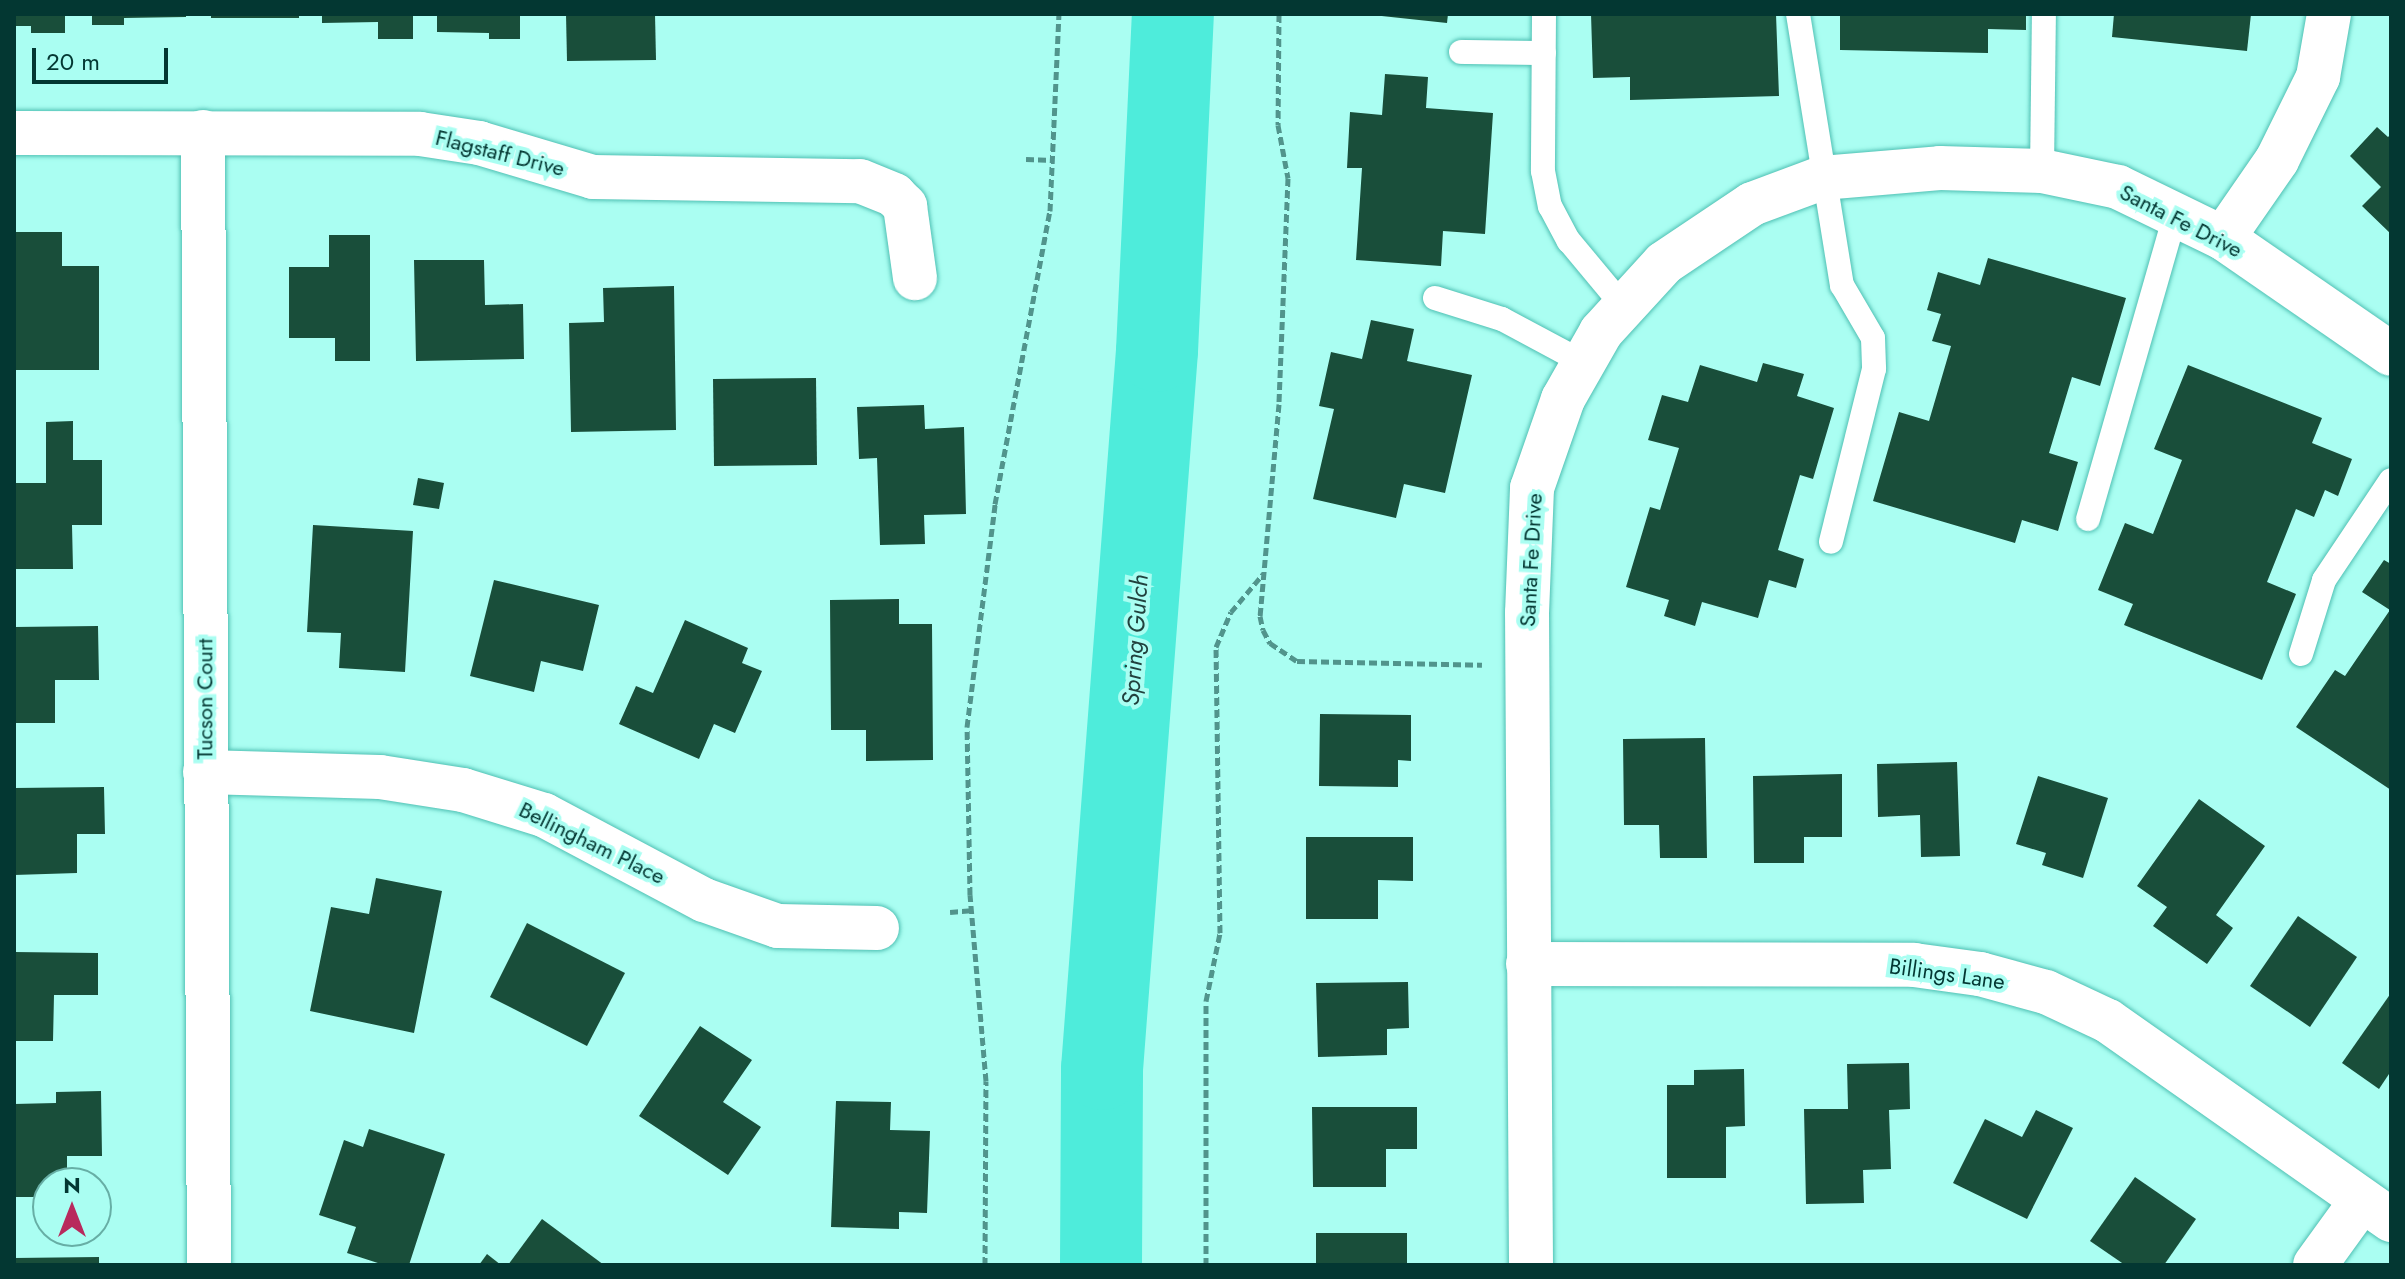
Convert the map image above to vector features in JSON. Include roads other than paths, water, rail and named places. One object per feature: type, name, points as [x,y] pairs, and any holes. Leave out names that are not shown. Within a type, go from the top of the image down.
[{"type":"street","points":[[2223,238],[2277,160],[2318,77],[2329,14]]},
{"type":"street","name":"Tucson Court","points":[[203,132],[209,1265]]},
{"type":"street","name":"Flagstaff Drive","points":[[14,133],[420,134],[479,143],[593,177],[860,181],[894,195],[905,206],[915,278]]},
{"type":"street","name":"Santa Fe Drive","points":[[1531,1265],[1527,665],[1532,488],[1563,399],[1601,332],[1664,263],[1752,204],[1822,178],[1940,168],[2042,171],[2118,187],[2223,238],[2391,354]]},
{"type":"street","name":"Bellingham Place","points":[[205,772],[380,777],[463,790],[544,815],[704,900],[778,926],[877,928]]},
{"type":"street","name":"Billings Lane","points":[[1528,964],[1914,965],[1980,974],[2046,992],[2108,1021],[2376,1210]]},
{"type":"street","points":[[2315,1265],[2376,1210]]},
{"type":"lane","points":[[1544,14],[1543,171],[1550,206],[1569,241],[1624,307]]},
{"type":"lane","points":[[1798,14],[1822,178],[1842,285],[1873,338],[1874,369],[1831,542]]},
{"type":"lane","points":[[2042,171],[2044,14]]},
{"type":"lane","points":[[1461,52],[1544,53]]},
{"type":"lane","points":[[2088,519],[2175,215]]},
{"type":"lane","points":[[1435,298],[1502,319],[1584,363]]},
{"type":"lane","points":[[2301,654],[2324,580],[2391,480]]},
{"type":"waterway","name":"Spring Gulch","points":[[1101,1265],[1102,1069],[1157,351],[1173,14]]}]
